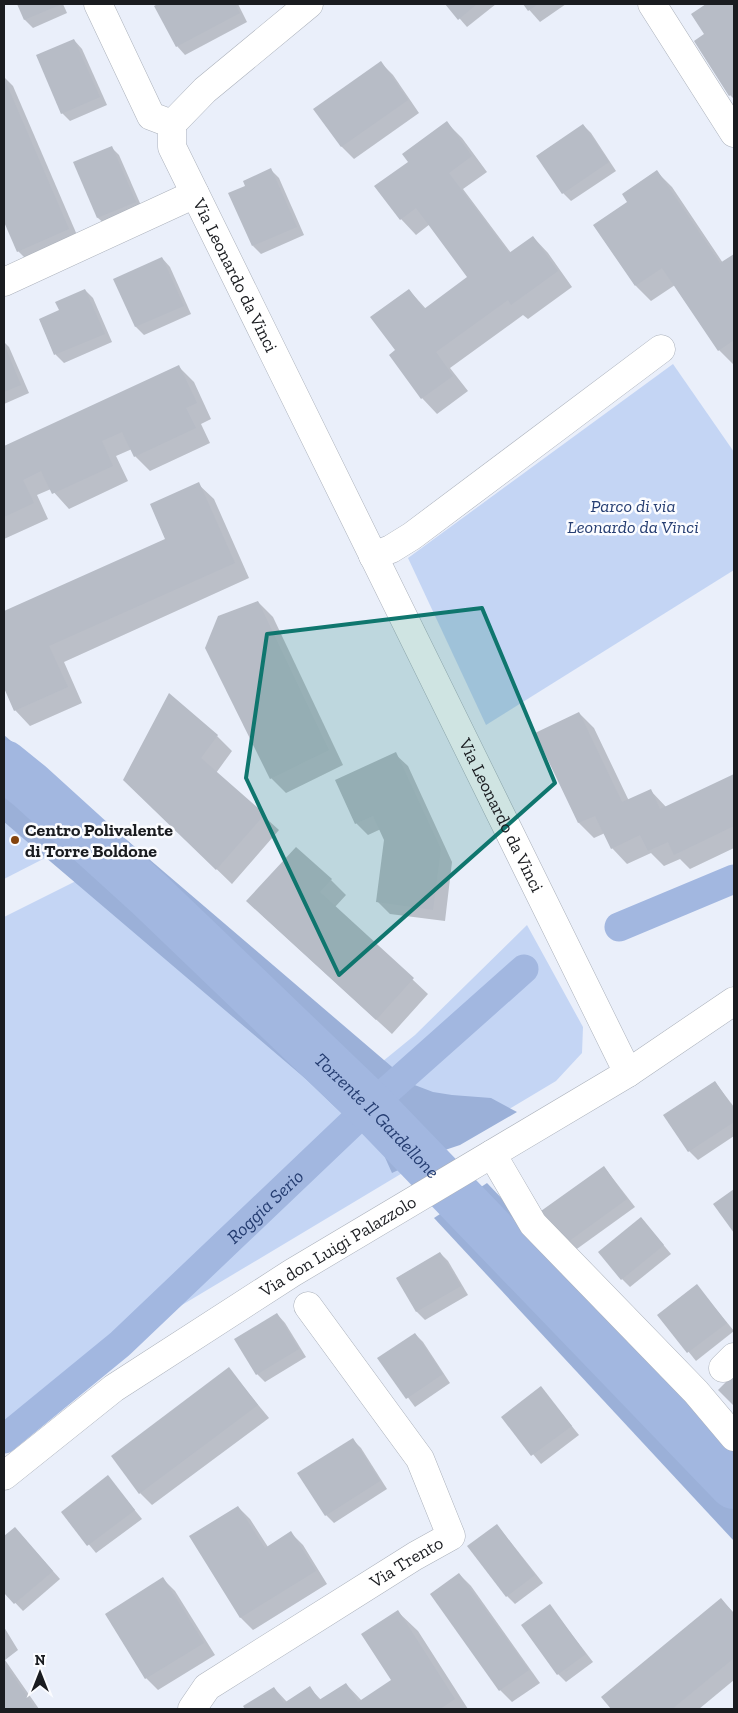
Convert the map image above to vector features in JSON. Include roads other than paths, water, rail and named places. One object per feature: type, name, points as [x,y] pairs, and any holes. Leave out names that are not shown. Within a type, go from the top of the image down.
[{"type":"street","points":[[98,4],[151,116],[172,124],[205,90],[308,4]]},
{"type":"street","points":[[652,4],[734,133]]},
{"type":"street","name":"Via Leonardo da Vinci","points":[[172,124],[172,148],[628,1073]]},
{"type":"street","points":[[4,282],[195,194]]},
{"type":"street","points":[[372,556],[391,549],[412,536],[661,350]]},
{"type":"street","name":"Via don Luigi Palazzolo","points":[[4,1476],[114,1388],[292,1273],[628,1073],[734,1001]]},
{"type":"street","points":[[492,1154],[533,1224],[696,1392],[734,1437]]},
{"type":"street","name":"Via Trento","points":[[192,1709],[207,1687],[415,1556],[451,1536],[420,1459],[308,1306]]},
{"type":"waterway","name":"Torrente Il Gardellone","points":[[4,765],[30,786],[150,895],[370,1106],[734,1484]]},
{"type":"waterway","name":"Roggia Serio","points":[[619,927],[734,879]]},
{"type":"waterway","name":"Roggia Serio","points":[[4,1439],[120,1344],[370,1106],[524,969]]},
{"type":"place","name":"Centro Polivalente di Torre Boldone","points":[[15,840]]},
{"type":"park label","name":"Parco di via Leonardo da Vinci","points":[[633,516]]}]
